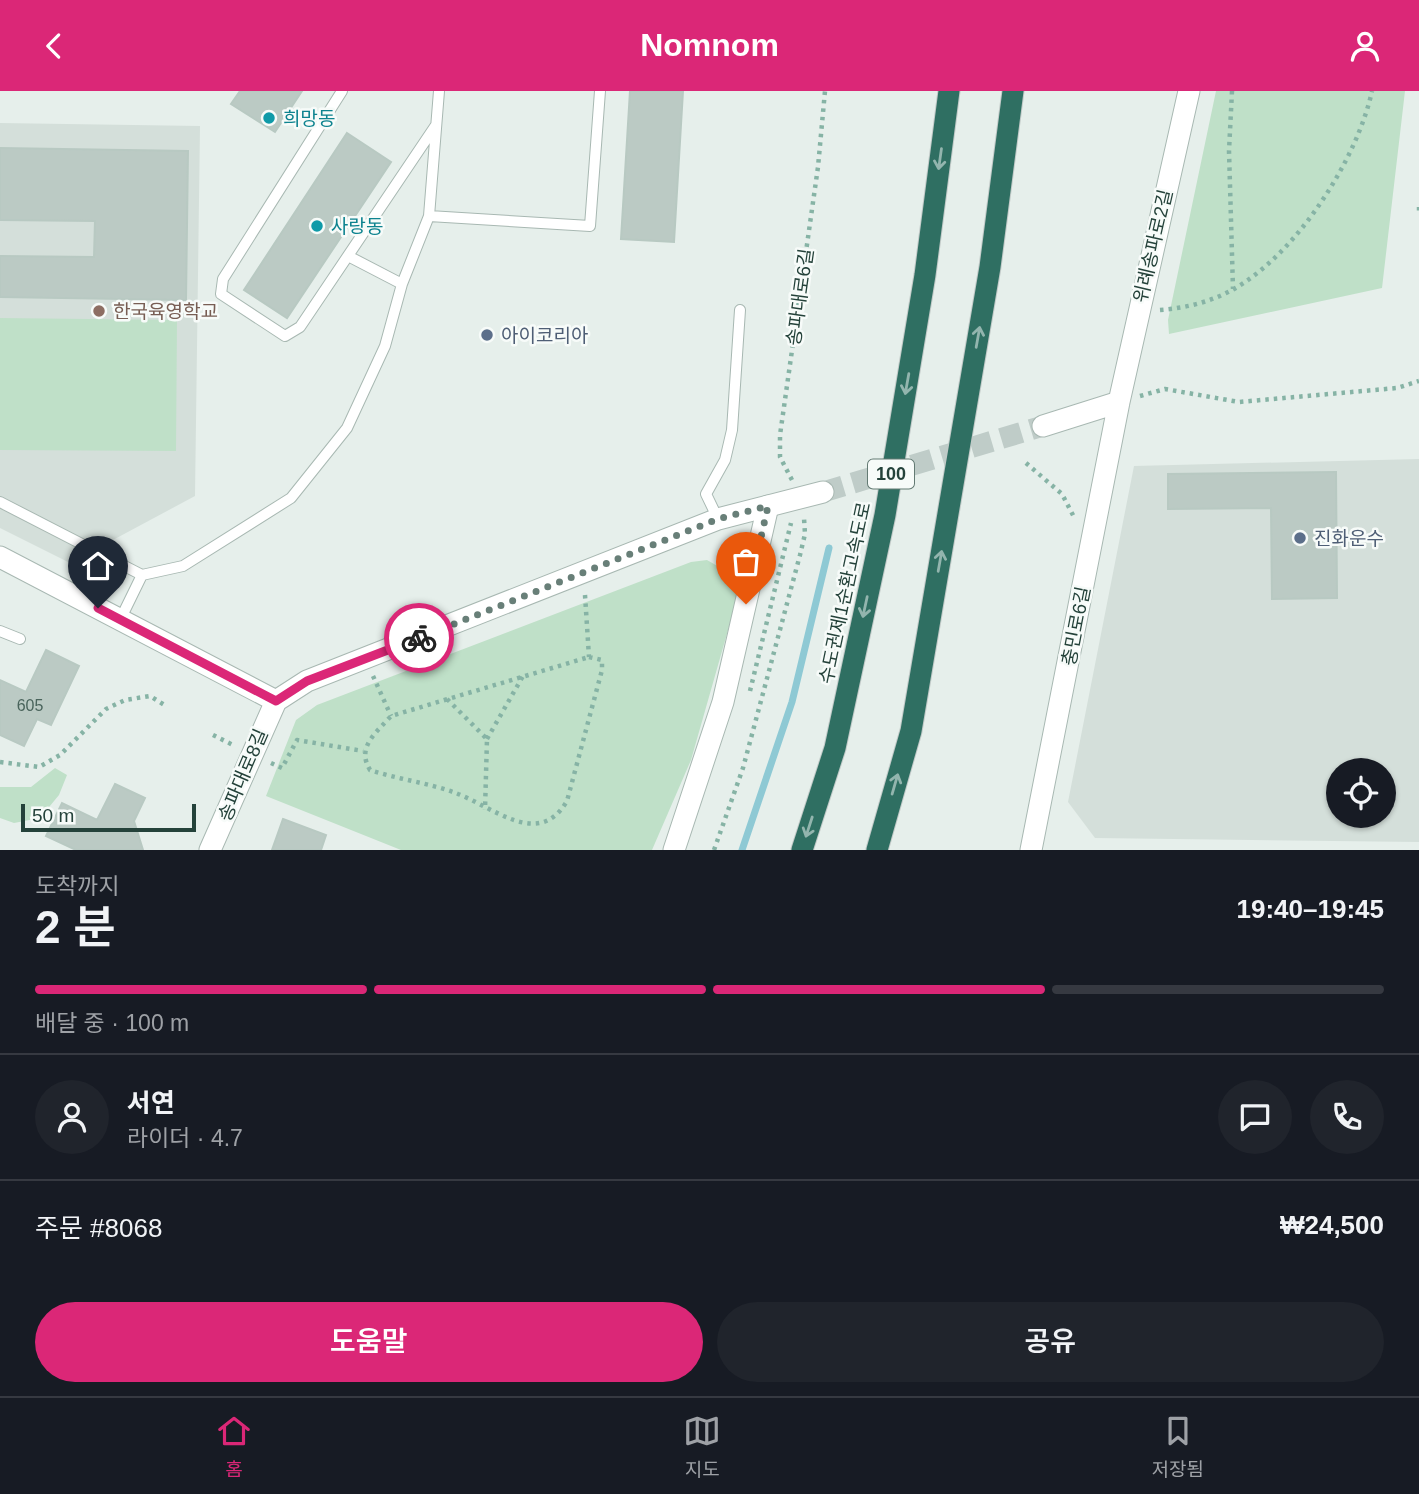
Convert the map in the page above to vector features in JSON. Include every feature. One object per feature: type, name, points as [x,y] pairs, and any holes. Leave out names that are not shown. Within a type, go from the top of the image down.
[{"type":"highway","name":"수도권제1순환고속도로","points":[[802,850],[835,748],[885,515],[925,275],[949,91]]},
{"type":"highway","points":[[877,850],[911,731],[990,267],[1013,91]]},
{"type":"street","name":"위례송파로2길","points":[[1119,402],[1189,91]]},
{"type":"street","points":[[1043,426],[1119,402]]},
{"type":"street","name":"충민로6길","points":[[1031,850],[1119,402]]},
{"type":"street","points":[[0,557],[276,701],[307,681],[718,519],[768,506],[803,503],[823,492]]},
{"type":"street","points":[[674,850],[723,702],[768,506]]},
{"type":"street","name":"송파대로8길","points":[[210,850],[276,701]]},
{"type":"lane","points":[[342,91],[223,279],[221,294],[285,336],[300,327],[436,125]]},
{"type":"lane","points":[[0,502],[142,575],[183,566],[291,498],[347,428],[385,346],[401,284],[429,216],[439,91]]},
{"type":"lane","points":[[429,216],[590,226],[600,91]]},
{"type":"lane","points":[[348,256],[401,284]]},
{"type":"lane","points":[[718,519],[706,494],[725,460],[732,430],[740,310]]},
{"type":"lane","points":[[120,620],[142,575]]},
{"type":"lane","points":[[0,631],[20,639]]},
{"type":"path","name":"송파대로6길","points":[[803,503],[780,457],[780,435],[818,167],[825,91]]},
{"type":"path","points":[[1232,91],[1229,151],[1233,289]]},
{"type":"path","points":[[1138,311],[1186,308],[1233,289],[1289,243],[1350,156],[1366,118],[1372,91]]},
{"type":"path","points":[[1119,402],[1164,389],[1239,402],[1397,389],[1419,381]]},
{"type":"path","points":[[1026,463],[1062,494],[1078,524]]},
{"type":"path","points":[[714,850],[743,768],[800,555],[805,534],[803,503]]},
{"type":"path","points":[[584,572],[589,657]]},
{"type":"path","points":[[589,657],[602,660],[602,670],[567,801],[559,817],[546,827],[528,828],[485,810],[453,792],[370,770],[363,759],[363,751],[391,716],[524,675],[589,657]]},
{"type":"path","points":[[365,659],[391,716]]},
{"type":"path","points":[[485,810],[487,739],[524,675]]},
{"type":"path","points":[[0,762],[39,767],[60,755],[106,709],[125,700],[150,696],[166,706]]},
{"type":"path","points":[[447,698],[487,739]]},
{"type":"path","points":[[251,754],[282,768],[297,740],[363,751]]},
{"type":"shaded area","name":"한국육영학교","points":[[0,123],[200,126],[195,496],[70,563],[0,528]]},
{"type":"shaded area","points":[[1419,459],[1419,842],[1095,838],[1068,802],[1134,466]]},
{"type":"green space","points":[[1216,91],[1405,91],[1382,288],[1169,334],[1168,320]]},
{"type":"green space","points":[[0,318],[177,320],[176,451],[0,450]]},
{"type":"green space","points":[[707,560],[733,575],[740,588],[691,760],[652,850],[401,850],[266,796],[296,720],[317,705],[691,562]]},
{"type":"green space","points":[[55,768],[67,775],[59,795],[40,818],[14,823],[0,818],[0,787],[31,787]]},
{"type":"building","name":"희망동","points":[[240,91],[302,91],[275,132],[231,104]]},
{"type":"building","points":[[630,91],[683,91],[674,242],[621,239]]},
{"type":"building","name":"사랑동","points":[[347,133],[391,162],[287,318],[244,290]]},
{"type":"building","points":[[0,148],[188,151],[186,300],[0,297],[0,256],[94,257],[95,221],[0,220]]},
{"type":"building","points":[[1336,472],[1337,598],[1272,599],[1271,508],[1168,509],[1168,474]]},
{"type":"building","points":[[46,650],[79,666],[51,725],[37,719],[24,746],[0,735],[0,680],[26,692]]},
{"type":"building","points":[[115,784],[145,798],[134,821],[143,850],[76,850],[46,836],[62,803],[97,820]]},
{"type":"building","points":[[283,819],[326,835],[321,850],[272,850]]},
{"type":"waterway","points":[[742,850],[792,702],[829,548]]},
{"type":"tunnel","points":[[823,492],[1043,426]]},
{"type":"way so far","points":[[419,638],[718,519],[768,506],[746,604]]},
{"type":"place","name":"희망동","points":[[269,118]]},
{"type":"place","name":"사랑동","points":[[317,226]]},
{"type":"place","name":"한국육영학교","points":[[99,311]]},
{"type":"place","name":"아이코리아","points":[[487,335]]},
{"type":"place","name":"진화운수","points":[[1300,538]]},
{"type":"route","points":[[98,608],[276,701],[307,681],[419,638]]}]
